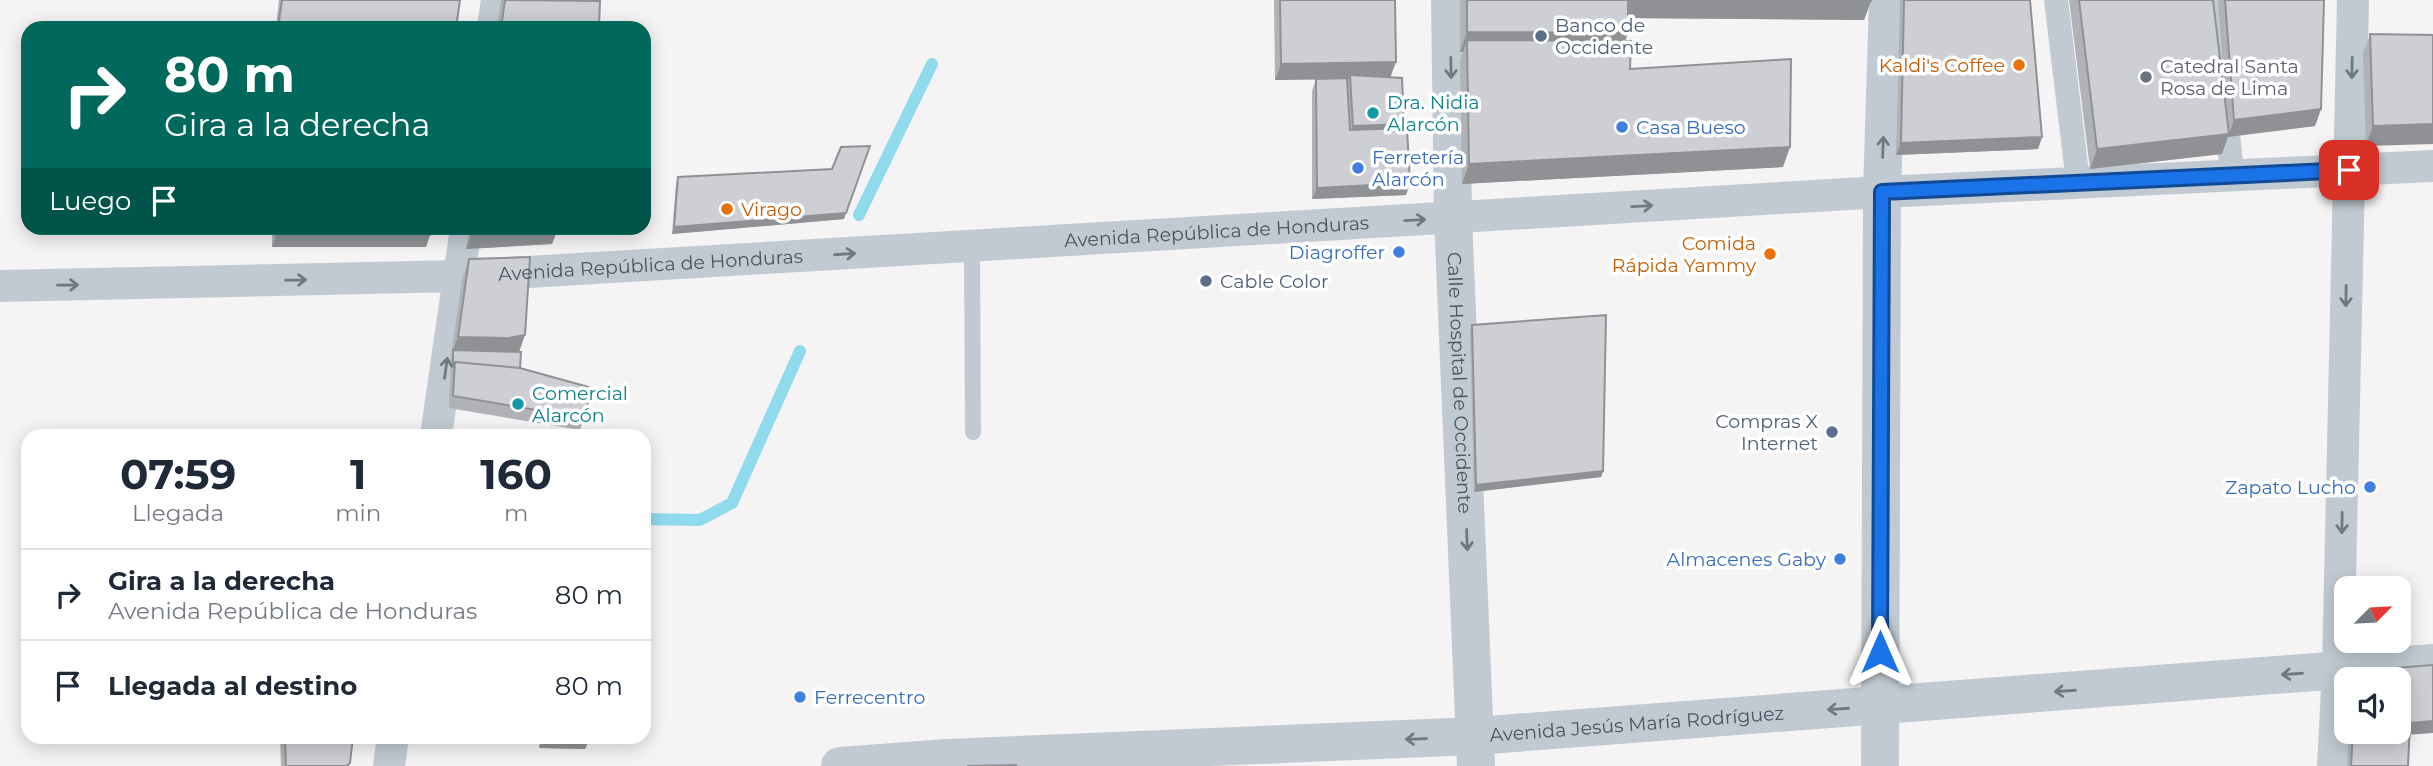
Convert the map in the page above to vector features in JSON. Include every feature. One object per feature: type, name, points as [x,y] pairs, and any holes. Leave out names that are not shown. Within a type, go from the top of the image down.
[{"type":"street","points":[[494,21],[497,0]]},
{"type":"street","name":"Calle Hospital de Occidente","points":[[1450,0],[1453,217],[1476,751]]},
{"type":"street","points":[[1880,766],[1882,192],[1888,0]]},
{"type":"street","points":[[2056,0],[2078,182]]},
{"type":"street","points":[[2214,0],[2232,175]]},
{"type":"street","points":[[2339,667],[2353,0]]},
{"type":"street","name":"Avenida República de Honduras","points":[[0,286],[459,276],[1882,192],[2433,166]]},
{"type":"street","points":[[437,429],[465,235]]},
{"type":"street","name":"Avenida Jesús María Rodríguez","points":[[2379,667],[2433,663]]},
{"type":"street","name":"Avenida Jesús María Rodríguez","points":[[840,766],[1476,751],[1880,706],[2334,670]]},
{"type":"street","points":[[389,766],[392,744]]},
{"type":"street","points":[[2333,766],[2334,744]]},
{"type":"lane","points":[[972,247],[973,432]]},
{"type":"building","points":[[282,0],[460,0],[457,21],[279,21]]},
{"type":"building","points":[[505,0],[600,1],[599,21],[502,21]]},
{"type":"building","points":[[1280,0],[1395,0],[1396,62],[1281,64]]},
{"type":"building","points":[[1467,0],[1628,0],[1628,33],[1467,32]]},
{"type":"building","points":[[1805,0],[1871,0],[1871,1]]},
{"type":"building","points":[[1904,0],[2030,0],[2042,137],[1901,143]]},
{"type":"building","name":"Catedral Santa Rosa de Lima","points":[[2079,0],[2213,0],[2229,134],[2097,149]]},
{"type":"building","points":[[2225,0],[2324,0],[2321,109],[2234,120]]},
{"type":"building","points":[[2370,34],[2433,35],[2433,124],[2373,126]]},
{"type":"building","name":"Casa Bueso","points":[[1467,40],[1631,41],[1630,69],[1791,59],[1790,147],[1469,164]]},
{"type":"building","name":"Dra. Nidia Alarcón","points":[[1350,75],[1402,78],[1404,124],[1353,126]]},
{"type":"building","name":"Ferretería Alarcón","points":[[1347,78],[1350,130],[1407,128],[1410,183],[1317,188],[1316,79]]},
{"type":"building","points":[[870,146],[846,213],[674,227],[678,177],[832,169],[841,147]]},
{"type":"building","points":[[530,257],[525,335],[508,338],[458,337],[469,259]]},
{"type":"building","points":[[1606,315],[1603,471],[1476,485],[1472,325]]},
{"type":"building","points":[[453,350],[521,352],[520,368],[455,362],[453,368]]},
{"type":"building","name":"Comercial Alarcón","points":[[455,362],[520,368],[592,388],[584,418],[453,396]]},
{"type":"building","points":[[2433,665],[2433,721],[2411,723],[2411,667],[2408,667]]},
{"type":"building","points":[[285,744],[352,744],[350,763],[347,766],[286,766]]},
{"type":"building","points":[[2352,744],[2409,744],[2408,766],[2351,766]]},
{"type":"waterway","points":[[859,215],[932,64]]},
{"type":"waterway","points":[[651,519],[700,520],[732,503],[800,351]]},
{"type":"place","name":"Banco de Occidente","points":[[1541,36]]},
{"type":"place","name":"Kaldi's Coffee","points":[[2019,65]]},
{"type":"place","name":"Catedral Santa Rosa de Lima","points":[[2146,77]]},
{"type":"place","name":"Dra. Nidia Alarcón","points":[[1373,113]]},
{"type":"place","name":"Casa Bueso","points":[[1622,127]]},
{"type":"place","name":"Ferretería Alarcón","points":[[1358,168]]},
{"type":"place","name":"Virago","points":[[727,209]]},
{"type":"place","name":"Diagroffer","points":[[1399,252]]},
{"type":"place","name":"Comida Rápida Yammy","points":[[1770,254]]},
{"type":"place","name":"Cable Color","points":[[1206,281]]},
{"type":"place","name":"Comercial Alarcón","points":[[518,404]]},
{"type":"place","name":"Compras X Internet","points":[[1832,432]]},
{"type":"place","name":"Zapato Lucho","points":[[2370,487]]},
{"type":"place","name":"Almacenes Gaby","points":[[1840,559]]},
{"type":"place","name":"Ferrecentro","points":[[800,697]]},
{"type":"route","points":[[1880,652],[1882,192],[2349,170]]}]
